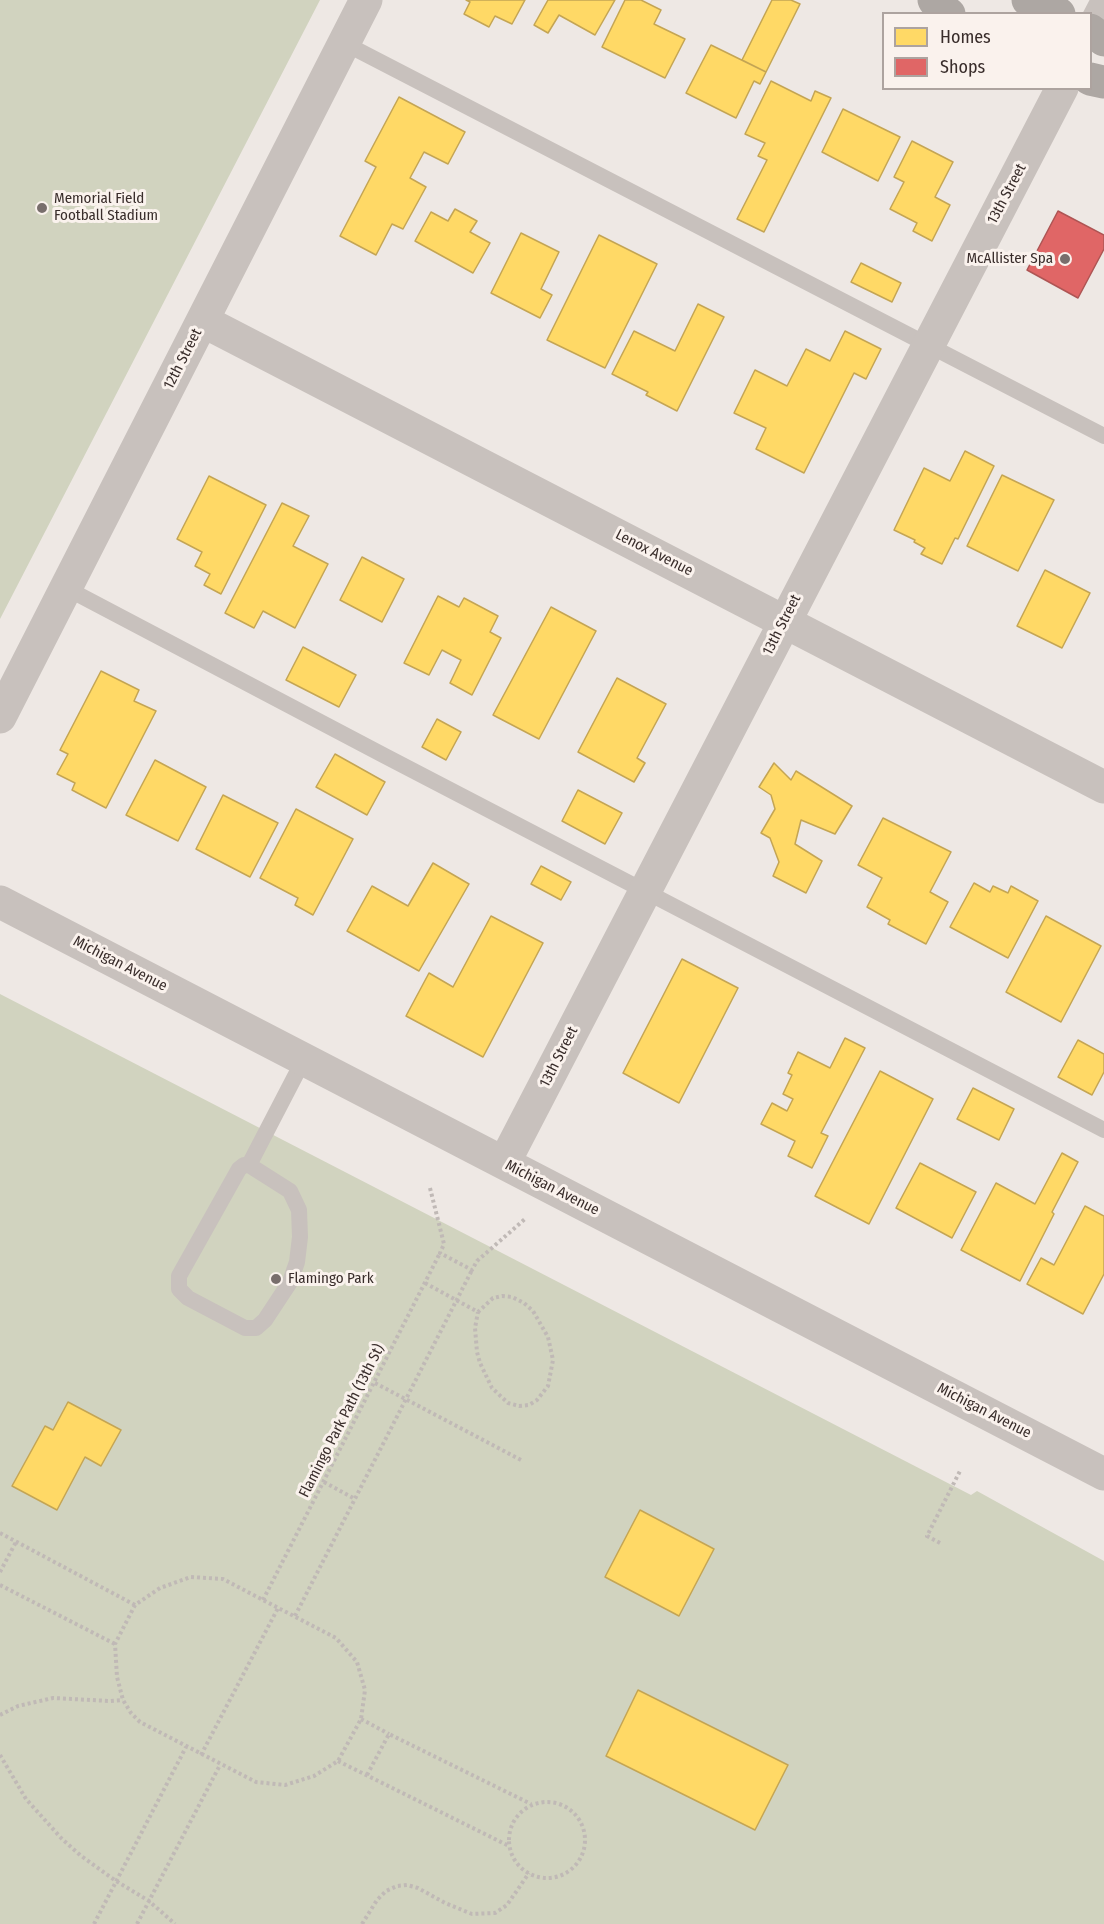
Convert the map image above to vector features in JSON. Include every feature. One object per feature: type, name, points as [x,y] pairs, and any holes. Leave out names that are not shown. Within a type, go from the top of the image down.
[{"type":"highway","points":[[934,0],[946,12]]},
{"type":"highway","points":[[1028,0],[1055,12]]},
{"type":"street","name":"12th Street","points":[[0,717],[366,0]]},
{"type":"street","name":"13th Street","points":[[504,1163],[1061,90]]},
{"type":"street","name":"Lenox Avenue","points":[[203,321],[1104,787]]},
{"type":"street","name":"Michigan Avenue","points":[[0,902],[1104,1474]]},
{"type":"lane","points":[[344,43],[1104,436]]},
{"type":"lane","points":[[66,588],[644,892],[1104,1130]]},
{"type":"lane","points":[[249,1165],[304,1059]]},
{"type":"lane","points":[[244,1165],[249,1165],[290,1191],[299,1210],[300,1237],[297,1262],[290,1282],[265,1320],[256,1328],[245,1328],[188,1298],[179,1289],[179,1276],[239,1169],[244,1165]]},
{"type":"path","name":"Flamingo Park Path (13th St)","points":[[263,1599],[444,1244],[430,1188]]},
{"type":"path","points":[[295,1616],[477,1261],[525,1219]]},
{"type":"path","points":[[440,1253],[472,1270]]},
{"type":"path","points":[[425,1283],[478,1312]]},
{"type":"path","points":[[512,1297],[524,1303],[541,1322],[548,1337],[553,1360],[548,1386],[537,1400],[529,1405],[519,1406],[508,1403],[492,1388],[477,1352],[475,1328],[478,1312],[494,1298],[512,1297]]},
{"type":"path","points":[[375,1383],[521,1460]]},
{"type":"path","points":[[940,1543],[927,1536],[961,1469]]},
{"type":"path","points":[[324,1482],[355,1499]]},
{"type":"path","points":[[0,1533],[135,1605]]},
{"type":"path","points":[[0,1572],[16,1542]]},
{"type":"path","points":[[191,1577],[223,1579],[336,1638],[357,1662],[365,1690],[361,1719],[338,1761],[314,1776],[285,1785],[256,1782],[141,1722],[123,1700],[117,1677],[115,1644],[135,1605],[160,1588],[191,1577]]},
{"type":"path","points":[[0,1585],[115,1644]]},
{"type":"path","points":[[201,1755],[278,1608]]},
{"type":"path","points":[[0,1715],[18,1706],[53,1698],[123,1700]]},
{"type":"path","points":[[361,1719],[531,1804]]},
{"type":"path","points":[[367,1775],[389,1734]]},
{"type":"path","points":[[94,1924],[186,1747]]},
{"type":"path","points":[[0,1755],[26,1799],[80,1855],[149,1901],[175,1924]]},
{"type":"path","points":[[338,1761],[509,1846]]},
{"type":"path","points":[[137,1924],[220,1765]]},
{"type":"path","points":[[544,1801],[557,1802],[577,1816],[583,1827],[585,1839],[583,1852],[568,1872],[556,1877],[544,1878],[529,1873],[517,1863],[509,1846],[509,1833],[513,1821],[531,1804],[544,1801]]},
{"type":"path","points":[[362,1924],[377,1900],[386,1891],[407,1885],[472,1914],[495,1913],[507,1905],[529,1873]]},
{"type":"green space","points":[[0,0],[320,0],[0,619]]},
{"type":"green space","name":"Flamingo Park","points":[[0,994],[971,1495],[977,1491],[1104,1561],[1104,1924],[0,1924]]},
{"type":"building: Homes","points":[[466,0],[525,0],[512,24],[495,16],[489,27],[464,14],[470,2]]},
{"type":"building: Homes","points":[[548,0],[615,0],[595,35],[559,15],[548,33],[534,25]]},
{"type":"building: Homes","points":[[625,0],[641,0],[661,10],[654,24],[685,39],[665,78],[602,47]]},
{"type":"building: Homes","points":[[772,0],[791,0],[800,4],[766,72],[742,60]]},
{"type":"building: Homes","points":[[711,45],[766,72],[760,84],[754,81],[736,118],[686,93]]},
{"type":"building: Homes","points":[[771,81],[811,101],[815,91],[831,98],[764,232],[737,219],[767,160],[758,156],[765,143],[745,134]]},
{"type":"building: Homes","points":[[399,97],[465,132],[448,164],[424,152],[410,178],[426,187],[403,229],[392,224],[376,255],[340,236],[376,167],[365,161]]},
{"type":"building: Homes","points":[[843,109],[900,137],[878,181],[822,152]]},
{"type":"building: Homes","points":[[912,141],[953,162],[935,197],[950,205],[932,241],[913,231],[917,223],[890,209],[904,182],[894,177]]},
{"type":"building: Homes","points":[[455,209],[477,221],[470,232],[490,243],[473,273],[415,241],[431,212],[448,221]]},
{"type":"building: Homes","points":[[521,233],[559,252],[541,289],[552,295],[540,318],[491,293]]},
{"type":"building: Homes","points":[[599,235],[657,264],[605,368],[547,340]]},
{"type":"building: Homes","points":[[861,263],[901,283],[892,302],[851,282]]},
{"type":"building: Homes","points":[[698,304],[724,317],[677,411],[646,395],[648,392],[612,374],[634,331],[675,351]]},
{"type":"building: Homes","points":[[845,331],[881,349],[866,379],[854,373],[804,473],[756,449],[766,428],[734,413],[755,370],[787,386],[806,349],[830,361]]},
{"type":"building: Homes","points":[[965,451],[994,466],[958,539],[955,538],[942,564],[921,554],[925,548],[914,542],[915,540],[894,530],[924,468],[950,481]]},
{"type":"building: Homes","points":[[1002,475],[1054,500],[1018,571],[967,546]]},
{"type":"building: Homes","points":[[209,476],[266,505],[221,594],[204,585],[210,574],[195,566],[202,552],[177,539]]},
{"type":"building: Homes","points":[[282,503],[309,516],[293,546],[328,564],[295,628],[263,611],[254,628],[225,613]]},
{"type":"building: Homes","points":[[362,557],[404,579],[382,622],[340,600]]},
{"type":"building: Homes","points":[[1045,570],[1090,593],[1062,648],[1017,626]]},
{"type":"building: Homes","points":[[438,596],[459,607],[464,598],[498,616],[490,632],[501,638],[472,695],[450,683],[461,660],[442,650],[429,675],[404,663]]},
{"type":"building: Homes","points":[[551,607],[596,631],[539,739],[493,715]]},
{"type":"building: Homes","points":[[303,647],[356,675],[339,707],[286,680]]},
{"type":"building: Homes","points":[[101,671],[139,690],[134,701],[156,711],[106,808],[72,790],[75,783],[57,774],[68,754],[60,750]]},
{"type":"building: Homes","points":[[617,678],[666,704],[637,758],[645,763],[634,782],[578,752]]},
{"type":"building: Homes","points":[[437,719],[461,732],[446,760],[422,747]]},
{"type":"building: Homes","points":[[335,754],[385,782],[367,815],[316,787]]},
{"type":"building: Homes","points":[[155,760],[206,787],[178,841],[126,815]]},
{"type":"building: Homes","points":[[774,763],[791,780],[796,771],[852,806],[835,834],[801,820],[795,844],[822,861],[806,893],[773,876],[779,862],[770,838],[761,833],[775,809],[771,795],[759,787]]},
{"type":"building: Homes","points":[[578,790],[622,813],[605,844],[562,821]]},
{"type":"building: Homes","points":[[223,795],[278,823],[250,877],[196,849]]},
{"type":"building: Homes","points":[[296,809],[353,839],[313,915],[295,905],[298,898],[260,878]]},
{"type":"building: Homes","points":[[883,818],[951,852],[930,892],[948,902],[926,944],[888,924],[890,920],[867,907],[882,878],[858,865]]},
{"type":"building: Homes","points":[[433,863],[469,884],[419,971],[347,931],[372,886],[408,906]]},
{"type":"building: Homes","points":[[541,866],[571,882],[561,900],[531,884]]},
{"type":"building: Homes","points":[[974,883],[990,892],[993,886],[1008,893],[1011,886],[1038,901],[1008,958],[950,927]]},
{"type":"building: Homes","points":[[491,916],[543,943],[483,1057],[406,1016],[429,973],[453,987]]},
{"type":"building: Homes","points":[[1046,916],[1101,946],[1061,1022],[1006,992]]},
{"type":"building: Homes","points":[[682,959],[738,988],[679,1103],[623,1073]]},
{"type":"building: Homes","points":[[845,1038],[865,1048],[821,1133],[828,1136],[812,1168],[788,1156],[795,1141],[761,1124],[772,1103],[787,1111],[793,1099],[783,1094],[792,1075],[788,1073],[798,1052],[830,1068]]},
{"type":"building: Homes","points":[[1078,1040],[1104,1054],[1104,1072],[1092,1095],[1058,1077]]},
{"type":"building: Homes","points":[[880,1071],[933,1099],[869,1224],[815,1196]]},
{"type":"building: Homes","points":[[973,1088],[1014,1109],[999,1140],[957,1119]]},
{"type":"building: Homes","points":[[1062,1153],[1078,1162],[1020,1281],[961,1250],[996,1183],[1035,1204]]},
{"type":"building: Homes","points":[[920,1163],[976,1192],[952,1238],[896,1208]]},
{"type":"building: Homes","points":[[1085,1206],[1104,1216],[1104,1274],[1083,1314],[1027,1284],[1041,1258],[1054,1265]]},
{"type":"building: Homes","points":[[68,1402],[121,1430],[101,1466],[85,1457],[57,1510],[12,1486],[45,1426],[53,1430]]},
{"type":"building: Homes","points":[[640,1510],[714,1549],[679,1616],[605,1577]]},
{"type":"building: Homes","points":[[638,1690],[788,1765],[755,1830],[606,1756]]},
{"type":"building: Shops","name":"McAllister Spa","points":[[1058,211],[1104,235],[1104,249],[1078,298],[1027,270]]},
{"type":"place","name":"Memorial Field Football Stadium","points":[[42,208]]},
{"type":"place","name":"McAllister Spa","points":[[1065,259]]},
{"type":"place","name":"Flamingo Park","points":[[276,1279]]}]
